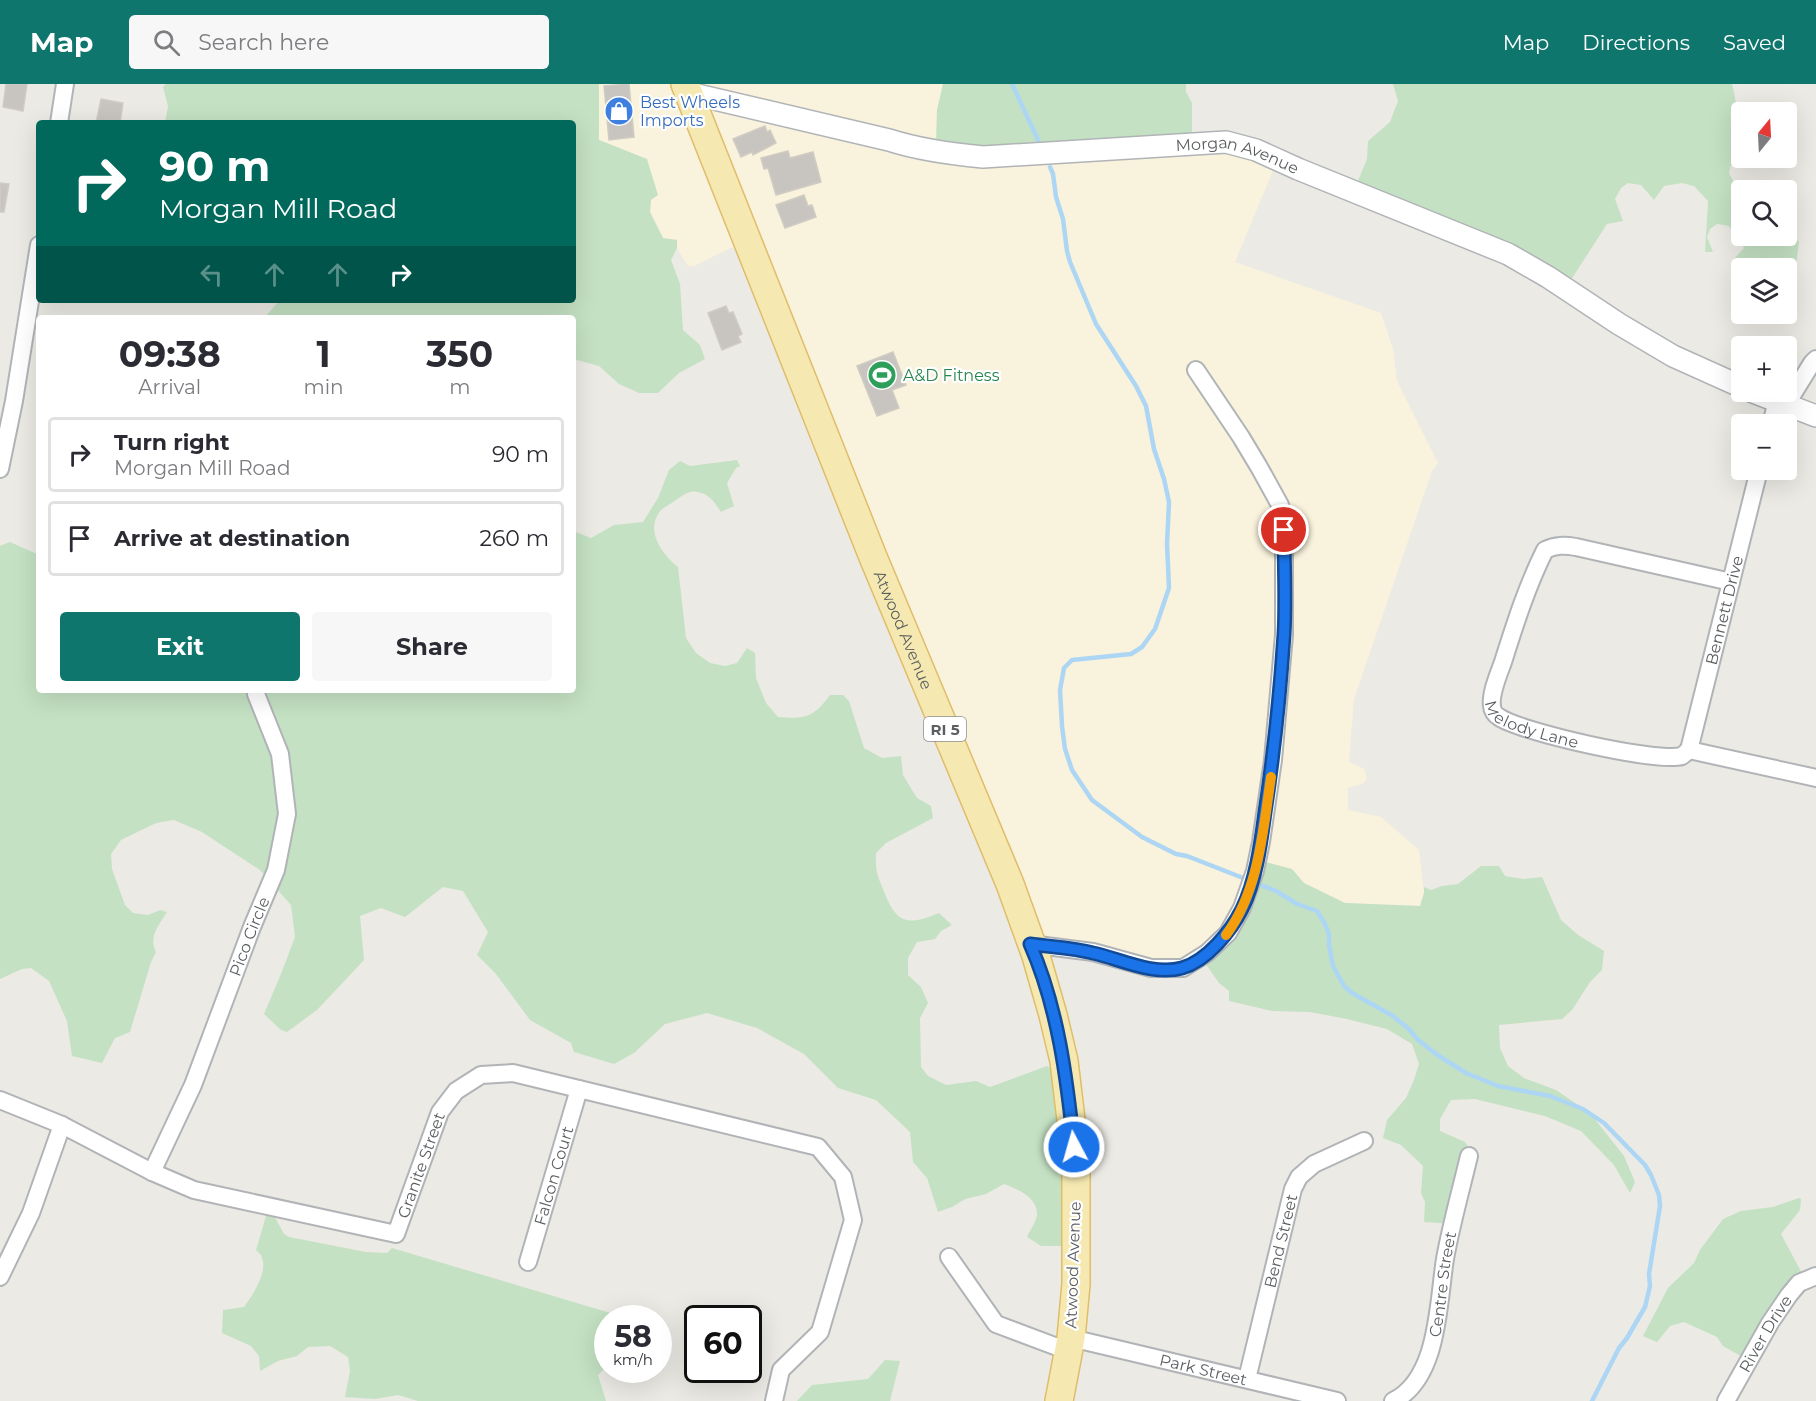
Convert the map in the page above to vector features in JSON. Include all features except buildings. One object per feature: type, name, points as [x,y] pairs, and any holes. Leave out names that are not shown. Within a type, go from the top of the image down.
[{"type":"main road","name":"Atwood Avenue","points":[[687,89],[873,557],[1010,884],[1036,956],[1053,1015],[1064,1061],[1076,1162],[1076,1284],[1070,1345],[1059,1401]]},
{"type":"street","points":[[59,120],[65,84]]},
{"type":"street","name":"Morgan Avenue","points":[[687,89],[907,146],[948,154],[983,157],[1226,142],[1256,150],[1508,254],[1674,356],[1731,382]]},
{"type":"street","points":[[0,469],[14,401],[36,264]]},
{"type":"street","points":[[1776,414],[1781,403],[1816,359]]},
{"type":"street","points":[[1030,944],[1093,952],[1151,968],[1183,968],[1207,953],[1228,933],[1242,908],[1255,871],[1273,760],[1284,634],[1284,530],[1280,506],[1259,467],[1196,370]]},
{"type":"street","points":[[1781,403],[1816,416]]},
{"type":"street","name":"Bennett Drive","points":[[1689,750],[1756,480]]},
{"type":"street","name":"Melody Lane","points":[[1731,582],[1576,547],[1564,545],[1545,550],[1516,620],[1496,682],[1491,705],[1494,713],[1511,723],[1556,737],[1612,750],[1660,756],[1682,756],[1689,750],[1816,778]]},
{"type":"street","name":"Pico Circle","points":[[153,1172],[193,1085],[252,927],[276,870],[287,814],[280,754],[256,693]]},
{"type":"street","name":"Granite Street","points":[[0,1100],[62,1125],[153,1172],[194,1190],[396,1234],[440,1112],[456,1091],[481,1075],[513,1073],[818,1148],[843,1177],[853,1220],[820,1332],[781,1370],[774,1401]]},
{"type":"street","name":"Falcon Court","points":[[528,1262],[579,1089]]},
{"type":"street","points":[[0,1277],[30,1213],[62,1125]]},
{"type":"street","name":"Bend Street","points":[[1247,1379],[1293,1189],[1299,1177],[1314,1164],[1364,1141]]},
{"type":"street","name":"Centre Street","points":[[1394,1401],[1402,1397],[1415,1381],[1431,1353],[1446,1259],[1469,1156]]},
{"type":"street","name":"Park Street","points":[[949,1257],[996,1324],[1070,1345],[1247,1379],[1337,1401]]},
{"type":"street","name":"River Drive","points":[[1726,1401],[1770,1323],[1789,1295],[1799,1283],[1816,1276]]},
{"type":"shaded area","points":[[599,84],[943,84],[937,110],[936,146],[1188,142],[1277,161],[1235,262],[1381,313],[1393,349],[1397,381],[1438,463],[1432,471],[1354,699],[1349,762],[1364,769],[1367,779],[1362,784],[1348,788],[1348,810],[1381,817],[1419,850],[1424,893],[1420,906],[1345,903],[1304,883],[1292,869],[1244,905],[1188,965],[1043,944],[747,240],[694,266],[688,266],[677,248],[677,240],[663,238],[650,212],[647,159],[599,140]]},
{"type":"green space","points":[[166,84],[599,84],[599,140],[647,159],[658,195],[651,200],[650,212],[663,238],[677,240],[677,248],[671,260],[680,284],[683,330],[700,345],[705,359],[679,373],[658,393],[639,393],[619,384],[599,366],[576,360],[576,315],[267,315],[277,303],[576,303],[576,120],[166,120],[168,106],[163,87]]},
{"type":"green space","points":[[943,84],[1186,84],[1186,92],[1192,103],[1192,141],[984,157],[936,146],[937,110]]},
{"type":"green space","points":[[1393,84],[1732,84],[1736,102],[1731,102],[1729,173],[1733,180],[1731,229],[1729,226],[1717,224],[1710,229],[1707,237],[1713,252],[1705,252],[1708,201],[1694,186],[1682,183],[1664,186],[1654,200],[1641,185],[1628,183],[1621,188],[1615,199],[1623,221],[1607,224],[1567,286],[1355,188],[1367,159],[1368,141],[1390,122],[1398,101]]},
{"type":"green space","points":[[1797,239],[1799,242],[1797,258],[1735,258],[1744,248],[1743,246],[1797,246]]},
{"type":"green space","points":[[737,460],[740,466],[736,468],[727,483],[734,506],[721,512],[708,496],[691,492],[660,511],[656,519],[654,526],[657,542],[666,556],[678,567],[686,638],[696,653],[710,663],[725,666],[737,663],[747,648],[755,653],[756,678],[766,703],[778,717],[795,718],[808,715],[819,708],[830,695],[843,695],[849,701],[864,748],[882,758],[901,756],[903,775],[917,798],[931,806],[933,818],[886,843],[876,853],[878,876],[893,909],[903,919],[918,920],[939,913],[952,925],[941,931],[935,939],[917,942],[908,958],[908,975],[921,987],[928,1003],[920,1018],[921,1067],[928,1076],[946,1085],[976,1081],[990,1087],[1047,1066],[1066,1076],[1073,1246],[1041,1246],[1027,1237],[1037,1215],[1034,1203],[1015,1188],[1004,1184],[986,1194],[965,1199],[938,1212],[927,1178],[913,1162],[910,1132],[876,1100],[838,1088],[804,1054],[757,1028],[707,1013],[665,1024],[634,1053],[614,1064],[574,1052],[571,1043],[530,1020],[496,974],[477,955],[488,932],[463,891],[443,887],[405,917],[381,908],[360,916],[364,960],[317,1010],[287,1032],[281,1030],[264,1014],[295,937],[291,905],[260,870],[202,832],[174,820],[156,823],[121,840],[111,854],[112,869],[125,905],[133,913],[148,915],[160,910],[167,912],[154,936],[156,952],[130,1032],[115,1038],[102,1063],[72,1056],[67,1021],[49,981],[31,968],[22,969],[0,979],[0,546],[10,542],[36,554],[36,693],[576,693],[576,532],[591,538],[614,525],[643,522],[658,498],[669,470],[680,461],[690,466]]},
{"type":"green space","points":[[1258,860],[1292,869],[1304,883],[1345,903],[1420,906],[1424,887],[1431,890],[1458,884],[1481,866],[1499,866],[1505,876],[1523,879],[1542,877],[1561,920],[1578,935],[1604,951],[1602,970],[1590,982],[1572,1010],[1562,1019],[1499,1025],[1500,1048],[1508,1066],[1524,1078],[1556,1090],[1590,1113],[1624,1156],[1635,1182],[1630,1193],[1614,1165],[1581,1131],[1545,1116],[1475,1099],[1451,1100],[1440,1119],[1440,1131],[1465,1142],[1471,1151],[1453,1224],[1424,1222],[1425,1202],[1421,1193],[1423,1166],[1401,1145],[1383,1138],[1387,1120],[1406,1098],[1419,1064],[1412,1044],[1387,1029],[1347,1019],[1310,1012],[1272,1011],[1229,1001],[1229,991],[1219,983],[1203,960],[1228,934]]},
{"type":"green space","points":[[1801,1199],[1800,1210],[1781,1234],[1805,1279],[1746,1359],[1723,1346],[1717,1337],[1684,1322],[1670,1326],[1657,1342],[1643,1336],[1668,1288],[1694,1263],[1700,1250],[1723,1219],[1741,1211],[1773,1207]]},
{"type":"green space","points":[[269,1206],[284,1234],[289,1237],[366,1252],[387,1253],[392,1248],[594,1308],[594,1383],[600,1383],[606,1401],[418,1401],[398,1395],[375,1399],[345,1397],[350,1371],[348,1357],[330,1346],[308,1347],[297,1356],[278,1361],[260,1371],[259,1356],[251,1346],[222,1333],[223,1310],[244,1307],[261,1277],[263,1264],[261,1255],[256,1250]]},
{"type":"green space","points":[[885,1360],[900,1361],[890,1401],[797,1401],[812,1385],[868,1379]]},
{"type":"waterway","points":[[1012,84],[1038,140]]},
{"type":"waterway","points":[[1050,167],[1063,219],[1070,262],[1096,324],[1136,386],[1146,406],[1154,449],[1169,502],[1167,544],[1169,588],[1155,629],[1142,647],[1131,654],[1072,660],[1064,668],[1060,690],[1062,726],[1065,749],[1072,770],[1092,800],[1142,837],[1176,854],[1187,856],[1276,891],[1297,904],[1317,911],[1329,934],[1333,966],[1344,986],[1393,1016],[1436,1054],[1466,1073],[1498,1086],[1550,1096],[1583,1109],[1604,1123],[1645,1165],[1659,1195],[1660,1206],[1649,1274],[1650,1286],[1645,1307],[1619,1348],[1592,1401]]},
{"type":"slow traffic","points":[[1226,935],[1242,908],[1255,871],[1271,777]]},
{"type":"place","name":"Best Wheels Imports","points":[[619,111]]},
{"type":"place","name":"A&D Fitness","points":[[882,375]]},
{"type":"route","points":[[1074,1147],[1064,1061],[1036,956],[1030,944],[1093,952],[1132,964],[1173,969],[1183,968],[1199,959],[1228,933],[1242,908],[1255,871],[1273,760],[1284,634],[1284,530]]}]
